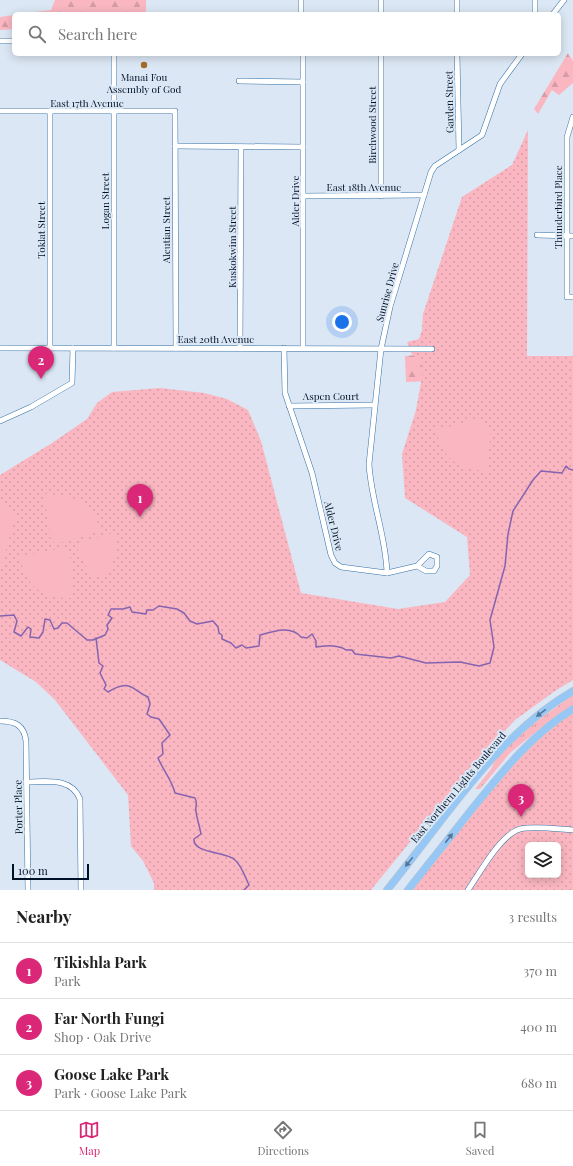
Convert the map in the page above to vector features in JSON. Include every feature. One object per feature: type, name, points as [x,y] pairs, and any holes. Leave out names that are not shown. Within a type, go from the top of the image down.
[{"type":"main road","name":"East Northern Lights Boulevard","points":[[386,890],[486,766],[520,729],[551,705],[573,691]]},
{"type":"main road","points":[[408,890],[522,749],[559,718],[573,709]]},
{"type":"street","points":[[301,0],[301,12]]},
{"type":"street","points":[[381,0],[381,12]]},
{"type":"street","points":[[457,0],[457,12]]},
{"type":"street","points":[[535,0],[535,12]]},
{"type":"street","points":[[555,12],[564,0]]},
{"type":"street","points":[[0,41],[12,41]]},
{"type":"street","name":"Logan Street","points":[[114,56],[114,348]]},
{"type":"street","name":"Alder Drive","points":[[303,56],[303,348]]},
{"type":"street","name":"Birchwood Street","points":[[381,56],[381,196]]},
{"type":"street","name":"Garden Street","points":[[457,56],[459,150]]},
{"type":"street","name":"Sunrise Drive","points":[[387,572],[387,559],[370,477],[369,464],[381,349],[390,307],[424,195],[435,166],[482,135],[500,84],[521,56]]},
{"type":"street","points":[[239,81],[303,82]]},
{"type":"street","name":"East 17th Avenue","points":[[0,111],[175,111]]},
{"type":"street","name":"Aleutian Street","points":[[175,111],[176,348]]},
{"type":"street","name":"Toklat Street","points":[[50,112],[50,348]]},
{"type":"street","name":"Thunderbird Place","points":[[572,118],[567,137],[570,167],[570,236],[567,297],[573,296]]},
{"type":"street","points":[[175,146],[303,147]]},
{"type":"street","name":"Kuskokwim Street","points":[[240,348],[241,147]]},
{"type":"street","name":"East 18th Avenue","points":[[304,196],[424,195]]},
{"type":"street","points":[[537,235],[570,236]]},
{"type":"street","name":"East 20th Avenue","points":[[0,348],[432,349]]},
{"type":"street","points":[[0,421],[31,407],[72,383],[73,348]]},
{"type":"street","name":"Alder Drive","points":[[284,348],[285,394],[312,473],[331,555],[335,563],[341,567],[387,572]]},
{"type":"street","name":"Aspen Court","points":[[289,406],[374,405]]},
{"type":"street","points":[[387,572],[417,566]]},
{"type":"street","name":"Porter Place","points":[[0,720],[10,721],[20,726],[25,733],[28,890]]},
{"type":"street","points":[[27,782],[60,782],[68,785],[78,793],[80,799],[81,890]]},
{"type":"street","points":[[468,890],[506,837],[519,829],[573,830]]},
{"type":"green space","points":[[55,0],[146,0],[146,12],[36,12],[51,10]]},
{"type":"green space","points":[[12,15],[12,29],[0,30],[0,17]]},
{"type":"green space","points":[[568,53],[573,61],[573,83],[559,95],[552,90],[538,114],[534,109]]},
{"type":"green space","points":[[528,130],[527,356],[573,356],[573,680],[515,720],[471,767],[371,890],[154,890],[154,883],[143,861],[131,846],[128,795],[55,700],[36,682],[0,660],[0,475],[52,443],[87,419],[97,403],[112,392],[160,388],[204,393],[227,399],[248,410],[261,441],[301,593],[398,609],[445,602],[470,575],[467,537],[405,498],[402,454],[416,410],[423,371],[419,361],[411,353],[407,342],[419,339],[422,330],[423,314],[462,197],[512,165]]},
{"type":"green space","points":[[417,355],[431,381],[406,382],[405,356]]},
{"type":"green space","points":[[474,420],[482,421],[491,429],[487,471],[468,468],[453,461],[443,449],[436,430]]},
{"type":"green space","points":[[44,494],[54,494],[72,498],[80,502],[93,513],[100,531],[56,544],[51,540]]},
{"type":"green space","points":[[0,503],[11,508],[16,515],[0,571]]},
{"type":"green space","points":[[113,533],[116,540],[116,554],[114,561],[105,573],[92,579],[77,548],[80,543]]},
{"type":"green space","points":[[65,548],[70,553],[73,598],[53,596],[37,589],[26,576],[22,567],[20,556]]},
{"type":"green space","points":[[573,695],[573,705],[510,753],[480,789],[475,789],[491,769],[495,760],[523,731]]},
{"type":"green space","points":[[573,712],[573,890],[411,890],[506,770],[539,737]]},
{"type":"waterway","points":[[0,616],[14,615],[17,621],[14,632],[21,636],[28,627],[31,629],[30,637],[39,638],[43,632],[45,619],[50,620],[54,629],[58,628],[62,623],[67,623],[87,640],[93,640],[105,635],[108,629],[107,625],[112,618],[108,615],[111,609],[123,609],[130,607],[132,612],[146,614],[147,610],[153,610],[159,606],[177,609],[184,613],[190,621],[197,624],[213,621],[218,627],[219,633],[222,635],[222,639],[231,643],[236,648],[242,645],[246,648],[259,646],[260,635],[287,630],[297,633],[301,637],[307,638],[312,634],[316,641],[316,647],[335,646],[346,650],[352,650],[355,654],[391,658],[399,656],[426,663],[460,662],[479,666],[490,663],[494,647],[490,620],[505,566],[508,534],[513,511],[533,480],[541,471],[562,473],[566,466],[573,470]]},
{"type":"waterway","points":[[96,638],[99,663],[103,666],[100,673],[106,685],[104,689],[108,692],[122,686],[127,686],[148,697],[150,704],[147,714],[151,717],[159,719],[170,735],[162,743],[163,754],[158,758],[172,784],[175,793],[195,798],[196,800],[196,813],[201,834],[194,839],[195,844],[204,850],[225,855],[235,860],[241,868],[249,885],[244,890]]},
{"type":"place","name":"Manai Fou Assembly of God","points":[[144,65]]},
{"type":"place","name":"Far North Fungi","points":[[41,379]]},
{"type":"place","name":"Tikishla Park","points":[[140,517]]},
{"type":"place","name":"Goose Lake Park","points":[[521,817]]}]
